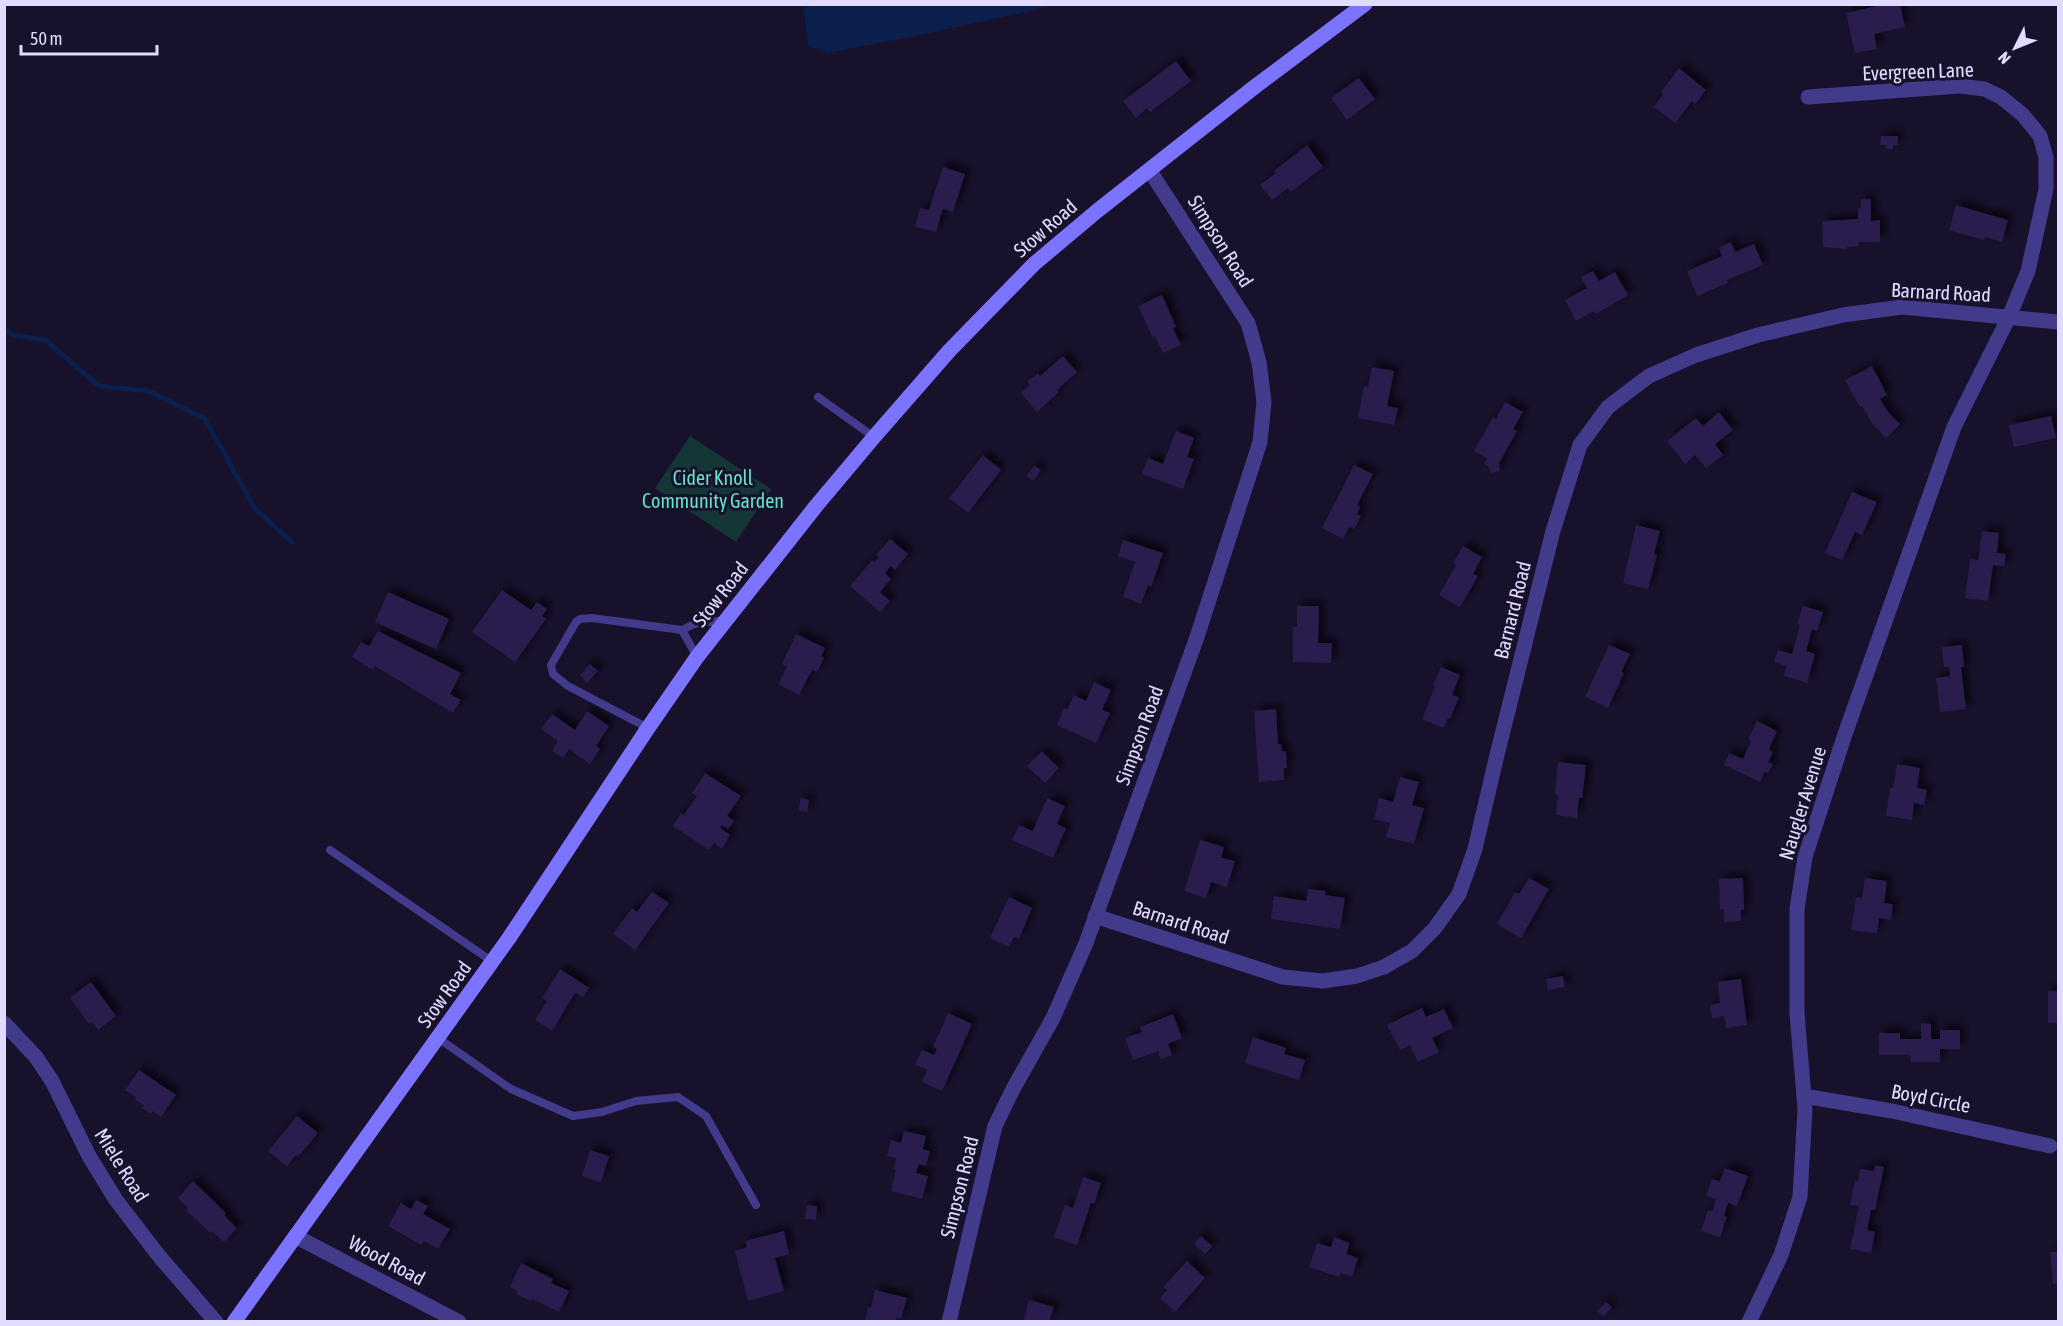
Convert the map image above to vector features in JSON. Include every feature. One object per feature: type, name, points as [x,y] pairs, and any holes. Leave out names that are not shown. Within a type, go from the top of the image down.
[{"type":"street","name":"Stow Road","points":[[234,1322],[493,962],[648,728],[698,657],[803,522],[874,437],[949,351],[1034,264],[1097,211],[1257,85],[1365,4]]},
{"type":"street","name":"Evergreen Lane","points":[[1808,97],[1960,86],[1984,89],[2001,97],[2023,115],[2040,136],[2046,157],[2046,189],[2028,271],[2009,317]]},
{"type":"street","name":"Simpson Road","points":[[949,1322],[995,1126],[1070,981],[1211,598],[1260,442],[1264,402],[1259,362],[1248,323],[1150,171]]},
{"type":"street","name":"Barnard Road","points":[[1095,916],[1283,977],[1323,981],[1356,976],[1384,967],[1412,951],[1435,928],[1459,894],[1476,849],[1553,531],[1580,445],[1608,407],[1649,376],[1696,355],[1758,334],[1843,315],[1902,307],[2058,322]]},
{"type":"street","name":"Naugler Avenue","points":[[1749,1322],[1781,1255],[1800,1197],[1805,1109],[1797,1013],[1797,909],[1805,857],[1844,736],[1954,427],[2009,317]]},
{"type":"street","name":"Miele Road","points":[[4,1023],[36,1057],[52,1081],[89,1156],[116,1200],[159,1256],[216,1322]]},
{"type":"street","name":"Boyd Circle","points":[[1804,1096],[1892,1111],[2050,1146]]},
{"type":"street","name":"Wood Road","points":[[295,1236],[459,1322]]},
{"type":"lane","points":[[818,397],[874,437]]},
{"type":"lane","points":[[648,728],[568,686],[553,675],[551,665],[576,622],[580,619],[592,618],[682,630],[694,624],[727,620]]},
{"type":"lane","points":[[682,630],[698,657]]},
{"type":"lane","points":[[330,850],[493,962]]},
{"type":"lane","points":[[438,1038],[511,1089],[573,1116],[602,1112],[636,1101],[678,1097],[706,1116],[756,1205]]},
{"type":"green space","name":"Cider Knoll Community Garden","points":[[690,436],[771,489],[736,542],[655,488]]},
{"type":"water","points":[[803,4],[1056,5],[827,53],[808,45]]},
{"type":"building","points":[[1886,4],[1900,4],[1905,27],[1874,34],[1877,49],[1855,53],[1846,13]]},
{"type":"building","points":[[1176,61],[1191,81],[1150,112],[1147,108],[1136,118],[1123,101]]},
{"type":"building","points":[[1679,68],[1706,90],[1695,104],[1692,101],[1675,123],[1654,107],[1663,94],[1661,92]]},
{"type":"building","points":[[1359,78],[1375,99],[1347,120],[1331,98]]},
{"type":"building","points":[[1881,136],[1898,136],[1898,145],[1893,145],[1893,149],[1886,149],[1887,145],[1880,145]]},
{"type":"building","points":[[1307,145],[1323,167],[1291,192],[1288,188],[1272,200],[1260,185]]},
{"type":"building","points":[[943,167],[965,174],[953,212],[943,209],[936,232],[915,227],[920,208],[929,210]]},
{"type":"building","points":[[1861,199],[1871,199],[1871,221],[1880,220],[1880,242],[1859,242],[1859,246],[1847,247],[1847,249],[1823,247],[1822,221],[1858,219]]},
{"type":"building","points":[[1956,205],[2008,220],[2002,242],[1985,237],[1984,240],[1949,230]]},
{"type":"building","points":[[1731,242],[1735,252],[1754,244],[1763,265],[1697,296],[1687,271],[1722,256],[1719,248]]},
{"type":"building","points":[[1593,271],[1599,281],[1615,272],[1628,295],[1596,314],[1594,311],[1576,321],[1565,300],[1587,288],[1581,277]]},
{"type":"building","points":[[1162,295],[1181,345],[1163,353],[1138,306]]},
{"type":"building","points":[[1063,356],[1077,372],[1037,412],[1021,393],[1030,385],[1027,382],[1038,373],[1040,376]]},
{"type":"building","points":[[1872,366],[1887,395],[1880,399],[1888,412],[1900,424],[1886,438],[1872,423],[1862,406],[1860,407],[1845,380]]},
{"type":"building","points":[[1372,367],[1394,371],[1387,406],[1398,408],[1394,425],[1358,418],[1364,386],[1368,387]]},
{"type":"building","points":[[1505,402],[1523,412],[1513,429],[1517,431],[1499,463],[1500,471],[1491,473],[1484,463],[1487,458],[1474,451],[1493,417],[1496,419]]},
{"type":"building","points":[[1719,412],[1733,430],[1715,444],[1723,455],[1706,468],[1695,455],[1685,464],[1667,441],[1696,418],[1703,426]]},
{"type":"building","points":[[2051,416],[2056,438],[2014,447],[2009,425]]},
{"type":"building","points":[[1176,431],[1194,438],[1187,457],[1194,459],[1183,489],[1142,474],[1148,458],[1163,464]]},
{"type":"building","points":[[983,455],[1001,470],[968,513],[949,498]]},
{"type":"building","points":[[1035,465],[1041,470],[1033,481],[1026,476]]},
{"type":"building","points":[[1354,465],[1373,474],[1357,505],[1360,507],[1357,514],[1361,516],[1354,529],[1349,527],[1343,539],[1322,528]]},
{"type":"building","points":[[1852,492],[1877,502],[1862,535],[1855,532],[1842,560],[1825,553]]},
{"type":"building","points":[[1636,525],[1660,531],[1654,554],[1657,555],[1648,589],[1623,583]]},
{"type":"building","points":[[1982,531],[1999,533],[1997,553],[2006,554],[2004,566],[1993,565],[1988,601],[1965,598],[1970,559],[1978,560]]},
{"type":"building","points":[[890,539],[908,554],[895,570],[891,566],[885,573],[891,579],[880,592],[890,601],[880,612],[850,586],[872,560],[874,562],[879,557],[876,555]]},
{"type":"building","points":[[1123,540],[1163,553],[1151,587],[1148,585],[1141,604],[1123,597],[1135,562],[1118,556]]},
{"type":"building","points":[[1463,546],[1482,557],[1473,574],[1478,576],[1460,607],[1439,595],[1456,565],[1453,563]]},
{"type":"building","points":[[502,590],[531,610],[537,602],[547,609],[542,616],[546,619],[515,662],[472,632]]},
{"type":"building","points":[[388,592],[449,619],[436,649],[375,622]]},
{"type":"building","points":[[1297,606],[1319,606],[1318,643],[1332,643],[1331,663],[1293,662],[1293,627],[1297,627]]},
{"type":"building","points":[[1803,606],[1823,612],[1817,631],[1812,629],[1806,651],[1815,654],[1807,683],[1784,676],[1787,666],[1774,662],[1778,650],[1792,654],[1800,625],[1797,624]]},
{"type":"building","points":[[378,631],[461,673],[450,694],[461,700],[453,713],[375,666],[373,670],[352,657],[361,642],[369,646]]},
{"type":"building","points":[[796,634],[825,648],[821,656],[824,658],[817,672],[812,670],[799,695],[778,684],[787,667],[782,664]]},
{"type":"building","points":[[1609,645],[1630,654],[1608,708],[1585,697]]},
{"type":"building","points":[[1962,645],[1964,667],[1961,667],[1966,709],[1940,712],[1936,678],[1950,676],[1949,667],[1944,667],[1942,647]]},
{"type":"building","points":[[590,664],[598,671],[587,683],[580,675]]},
{"type":"building","points":[[1441,667],[1460,675],[1452,695],[1459,697],[1444,728],[1422,719]]},
{"type":"building","points":[[1094,682],[1111,690],[1102,710],[1110,713],[1096,743],[1057,725],[1064,708],[1067,710],[1074,695],[1086,701]]},
{"type":"building","points":[[1276,709],[1278,744],[1281,744],[1282,751],[1286,751],[1287,768],[1284,768],[1284,780],[1259,782],[1254,711]]},
{"type":"building","points":[[587,711],[609,726],[596,746],[600,749],[590,764],[569,749],[563,758],[552,751],[558,741],[541,729],[552,714],[575,730]]},
{"type":"building","points":[[1757,721],[1777,731],[1769,749],[1773,752],[1768,762],[1773,764],[1768,773],[1765,772],[1760,782],[1724,765],[1729,753],[1743,759],[1751,741],[1748,740]]},
{"type":"building","points":[[1042,751],[1059,768],[1045,783],[1027,766]]},
{"type":"building","points":[[1558,762],[1586,765],[1577,818],[1556,815]]},
{"type":"building","points":[[1897,764],[1920,768],[1917,788],[1927,790],[1924,805],[1914,803],[1912,820],[1886,816],[1890,787],[1893,788]]},
{"type":"building","points":[[705,773],[741,796],[727,816],[734,821],[728,829],[722,825],[720,828],[730,835],[722,849],[714,843],[709,850],[673,826],[681,813],[684,815],[697,796],[692,793]]},
{"type":"building","points":[[1400,777],[1419,782],[1412,805],[1424,808],[1414,844],[1386,837],[1390,823],[1374,819],[1379,798],[1393,802]]},
{"type":"building","points":[[801,798],[809,800],[807,812],[798,810]]},
{"type":"building","points":[[1047,798],[1065,806],[1057,824],[1066,828],[1053,858],[1012,840],[1019,825],[1033,831]]},
{"type":"building","points":[[1200,840],[1224,847],[1221,858],[1235,861],[1227,887],[1211,882],[1206,898],[1184,891]]},
{"type":"building","points":[[1529,878],[1549,889],[1521,938],[1497,924],[1515,892],[1519,894]]},
{"type":"building","points":[[1743,878],[1744,910],[1741,910],[1741,921],[1724,922],[1724,909],[1720,909],[1719,879]]},
{"type":"building","points":[[1865,878],[1887,881],[1884,903],[1893,904],[1891,920],[1879,918],[1877,933],[1851,930],[1856,897],[1862,898]]},
{"type":"building","points":[[1308,889],[1326,891],[1325,895],[1345,898],[1340,929],[1271,919],[1274,896],[1306,901]]},
{"type":"building","points":[[652,892],[669,903],[635,950],[613,934],[632,908],[637,912]]},
{"type":"building","points":[[1009,897],[1032,908],[1019,939],[1014,937],[1009,947],[990,938]]},
{"type":"building","points":[[560,969],[589,988],[583,997],[575,993],[552,1031],[535,1020],[547,1001],[542,998]]},
{"type":"building","points":[[1563,976],[1565,987],[1548,990],[1546,979]]},
{"type":"building","points":[[1741,979],[1747,1025],[1726,1028],[1724,1016],[1712,1018],[1710,1005],[1720,1003],[1718,982]]},
{"type":"building","points":[[91,982],[116,1016],[98,1030],[92,1022],[89,1024],[70,998]]},
{"type":"building","points":[[2048,991],[2058,991],[2058,1023],[2048,1023]]},
{"type":"building","points":[[1422,1008],[1426,1017],[1444,1009],[1453,1028],[1432,1038],[1439,1052],[1418,1062],[1410,1045],[1400,1050],[1387,1025]]},
{"type":"building","points":[[948,1013],[972,1024],[942,1091],[922,1082],[927,1070],[915,1064],[922,1050],[934,1055],[937,1049],[933,1047]]},
{"type":"building","points":[[1173,1014],[1182,1038],[1168,1044],[1172,1055],[1161,1059],[1158,1051],[1133,1060],[1125,1038],[1142,1032],[1140,1027]]},
{"type":"building","points":[[1921,1023],[1931,1024],[1931,1039],[1940,1039],[1940,1030],[1960,1030],[1960,1049],[1940,1049],[1940,1062],[1911,1062],[1910,1055],[1879,1055],[1879,1033],[1900,1033],[1900,1039],[1921,1039]]},
{"type":"building","points":[[1253,1037],[1286,1048],[1284,1054],[1305,1060],[1299,1080],[1245,1063]]},
{"type":"building","points":[[139,1070],[176,1095],[161,1117],[153,1111],[151,1114],[142,1108],[144,1105],[125,1090]]},
{"type":"building","points":[[297,1116],[318,1133],[298,1157],[296,1155],[287,1166],[268,1151]]},
{"type":"building","points":[[904,1131],[926,1136],[923,1149],[930,1151],[926,1166],[919,1164],[916,1173],[928,1176],[922,1199],[891,1191],[896,1158],[887,1156],[891,1140],[901,1143]]},
{"type":"building","points":[[590,1150],[609,1156],[601,1182],[582,1176]]},
{"type":"building","points":[[1875,1165],[1884,1167],[1875,1210],[1871,1210],[1867,1230],[1875,1232],[1871,1253],[1850,1249],[1859,1206],[1850,1205],[1855,1180],[1858,1181],[1860,1169],[1874,1171]]},
{"type":"building","points":[[1725,1168],[1748,1176],[1737,1206],[1728,1203],[1724,1216],[1727,1217],[1720,1237],[1701,1231],[1708,1210],[1712,1211],[1716,1199],[1706,1196],[1712,1179],[1720,1181]]},
{"type":"building","points":[[1083,1177],[1101,1183],[1094,1204],[1091,1203],[1077,1245],[1054,1237],[1065,1205],[1073,1208]]},
{"type":"building","points":[[193,1181],[226,1213],[224,1215],[237,1228],[224,1242],[212,1231],[210,1233],[186,1210],[188,1208],[178,1198]]},
{"type":"building","points":[[416,1200],[428,1206],[423,1214],[450,1229],[438,1249],[424,1241],[421,1245],[388,1226],[401,1203],[411,1209]]},
{"type":"building","points":[[807,1205],[817,1206],[816,1220],[805,1219]]},
{"type":"building","points":[[784,1231],[789,1254],[775,1258],[784,1291],[748,1301],[735,1251],[747,1247],[745,1241]]},
{"type":"building","points":[[1201,1236],[1212,1246],[1205,1254],[1194,1244]]},
{"type":"building","points":[[1334,1237],[1350,1243],[1346,1254],[1358,1258],[1352,1277],[1340,1273],[1339,1277],[1309,1267],[1317,1243],[1331,1247]]},
{"type":"building","points":[[2050,1252],[2058,1252],[2058,1283],[2053,1284]]},
{"type":"building","points":[[1187,1261],[1205,1278],[1175,1312],[1160,1298],[1167,1290],[1163,1287]]},
{"type":"building","points":[[521,1263],[553,1279],[551,1283],[569,1291],[559,1312],[516,1294],[518,1291],[510,1287]]},
{"type":"building","points":[[875,1290],[907,1298],[901,1319],[897,1317],[896,1322],[865,1322]]},
{"type":"building","points":[[1029,1300],[1054,1307],[1049,1322],[1023,1322]]},
{"type":"building","points":[[1606,1302],[1612,1307],[1604,1317],[1597,1311]]},
{"type":"waterway","points":[[4,329],[14,335],[45,340],[99,386],[149,391],[205,419],[255,509],[292,542]]}]
